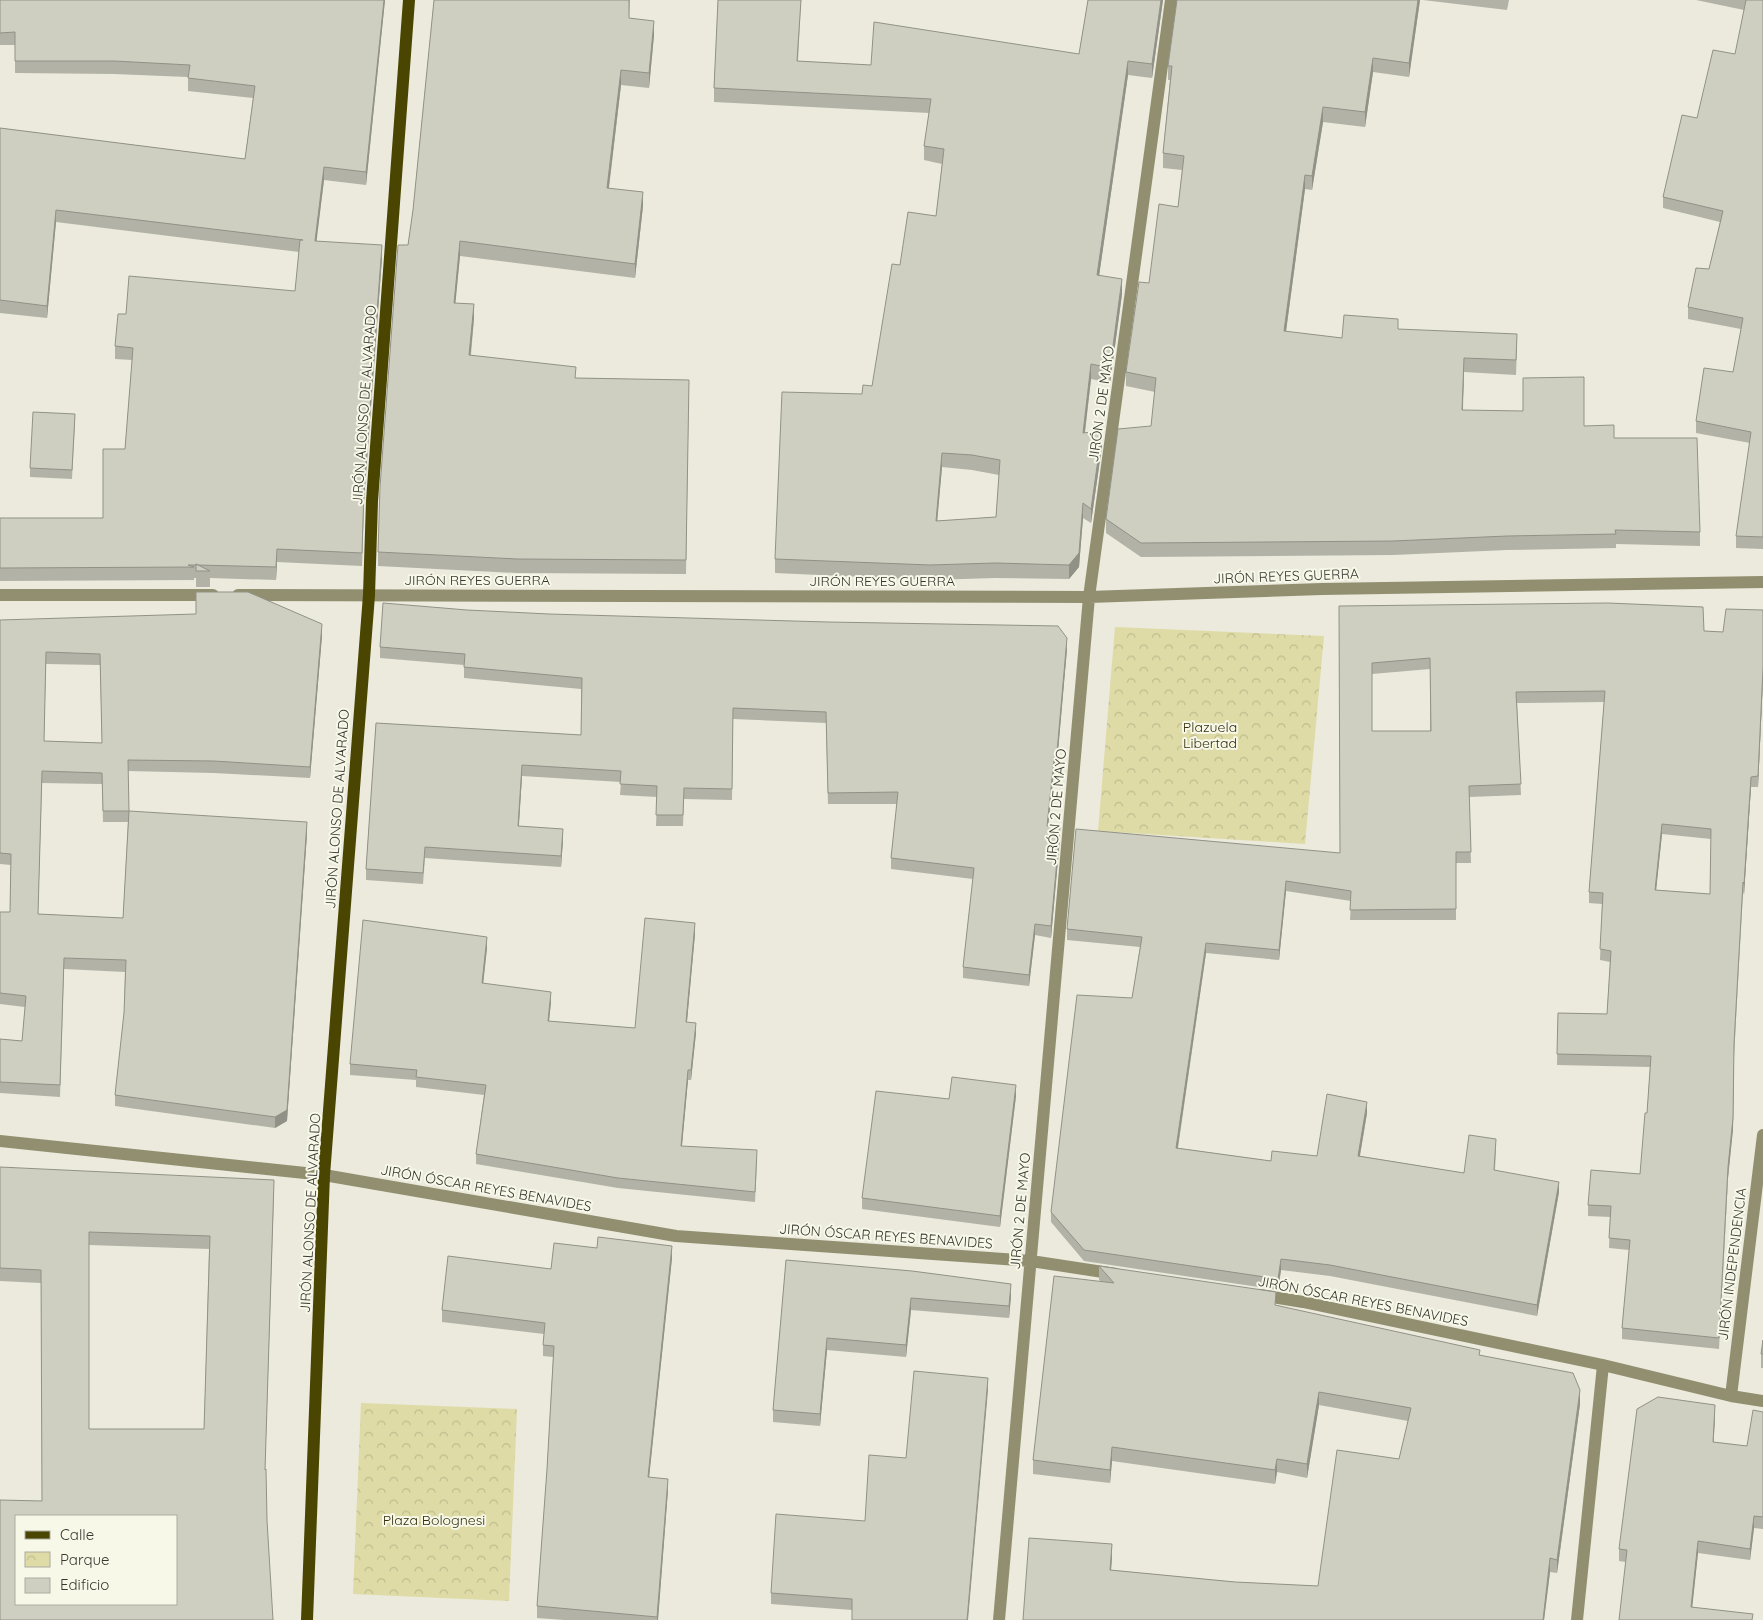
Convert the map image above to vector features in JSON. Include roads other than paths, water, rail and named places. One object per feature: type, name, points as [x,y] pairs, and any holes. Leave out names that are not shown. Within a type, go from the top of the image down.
[{"type":"main road","name":"JIRÓN ALONSO DE ALVARADO","points":[[307,1620],[324,1175],[369,595],[372,501],[409,0]]},
{"type":"street","name":"JIRÓN 2 DE MAYO","points":[[999,1620],[1090,596],[1171,0]]},
{"type":"street","name":"JIRÓN REYES GUERRA","points":[[0,595],[1090,596],[1322,589],[1763,582]]},
{"type":"street","name":"JIRÓN INDEPENDENCIA","points":[[1731,1396],[1763,1135]]},
{"type":"street","name":"JIRÓN ÓSCAR REYES BENAVIDES","points":[[0,1140],[324,1175],[676,1236],[1031,1261],[1128,1276]]},
{"type":"street","name":"JIRÓN ÓSCAR REYES BENAVIDES","points":[[1245,1293],[1303,1302],[1603,1365],[1731,1396],[1763,1400]]},
{"type":"street","points":[[1576,1620],[1603,1365]]},
{"type":"park label","name":"Plazuela Libertad","points":[[1210,736]]},
{"type":"park label","name":"Plaza Bolognesi","points":[[434,1520]]}]
